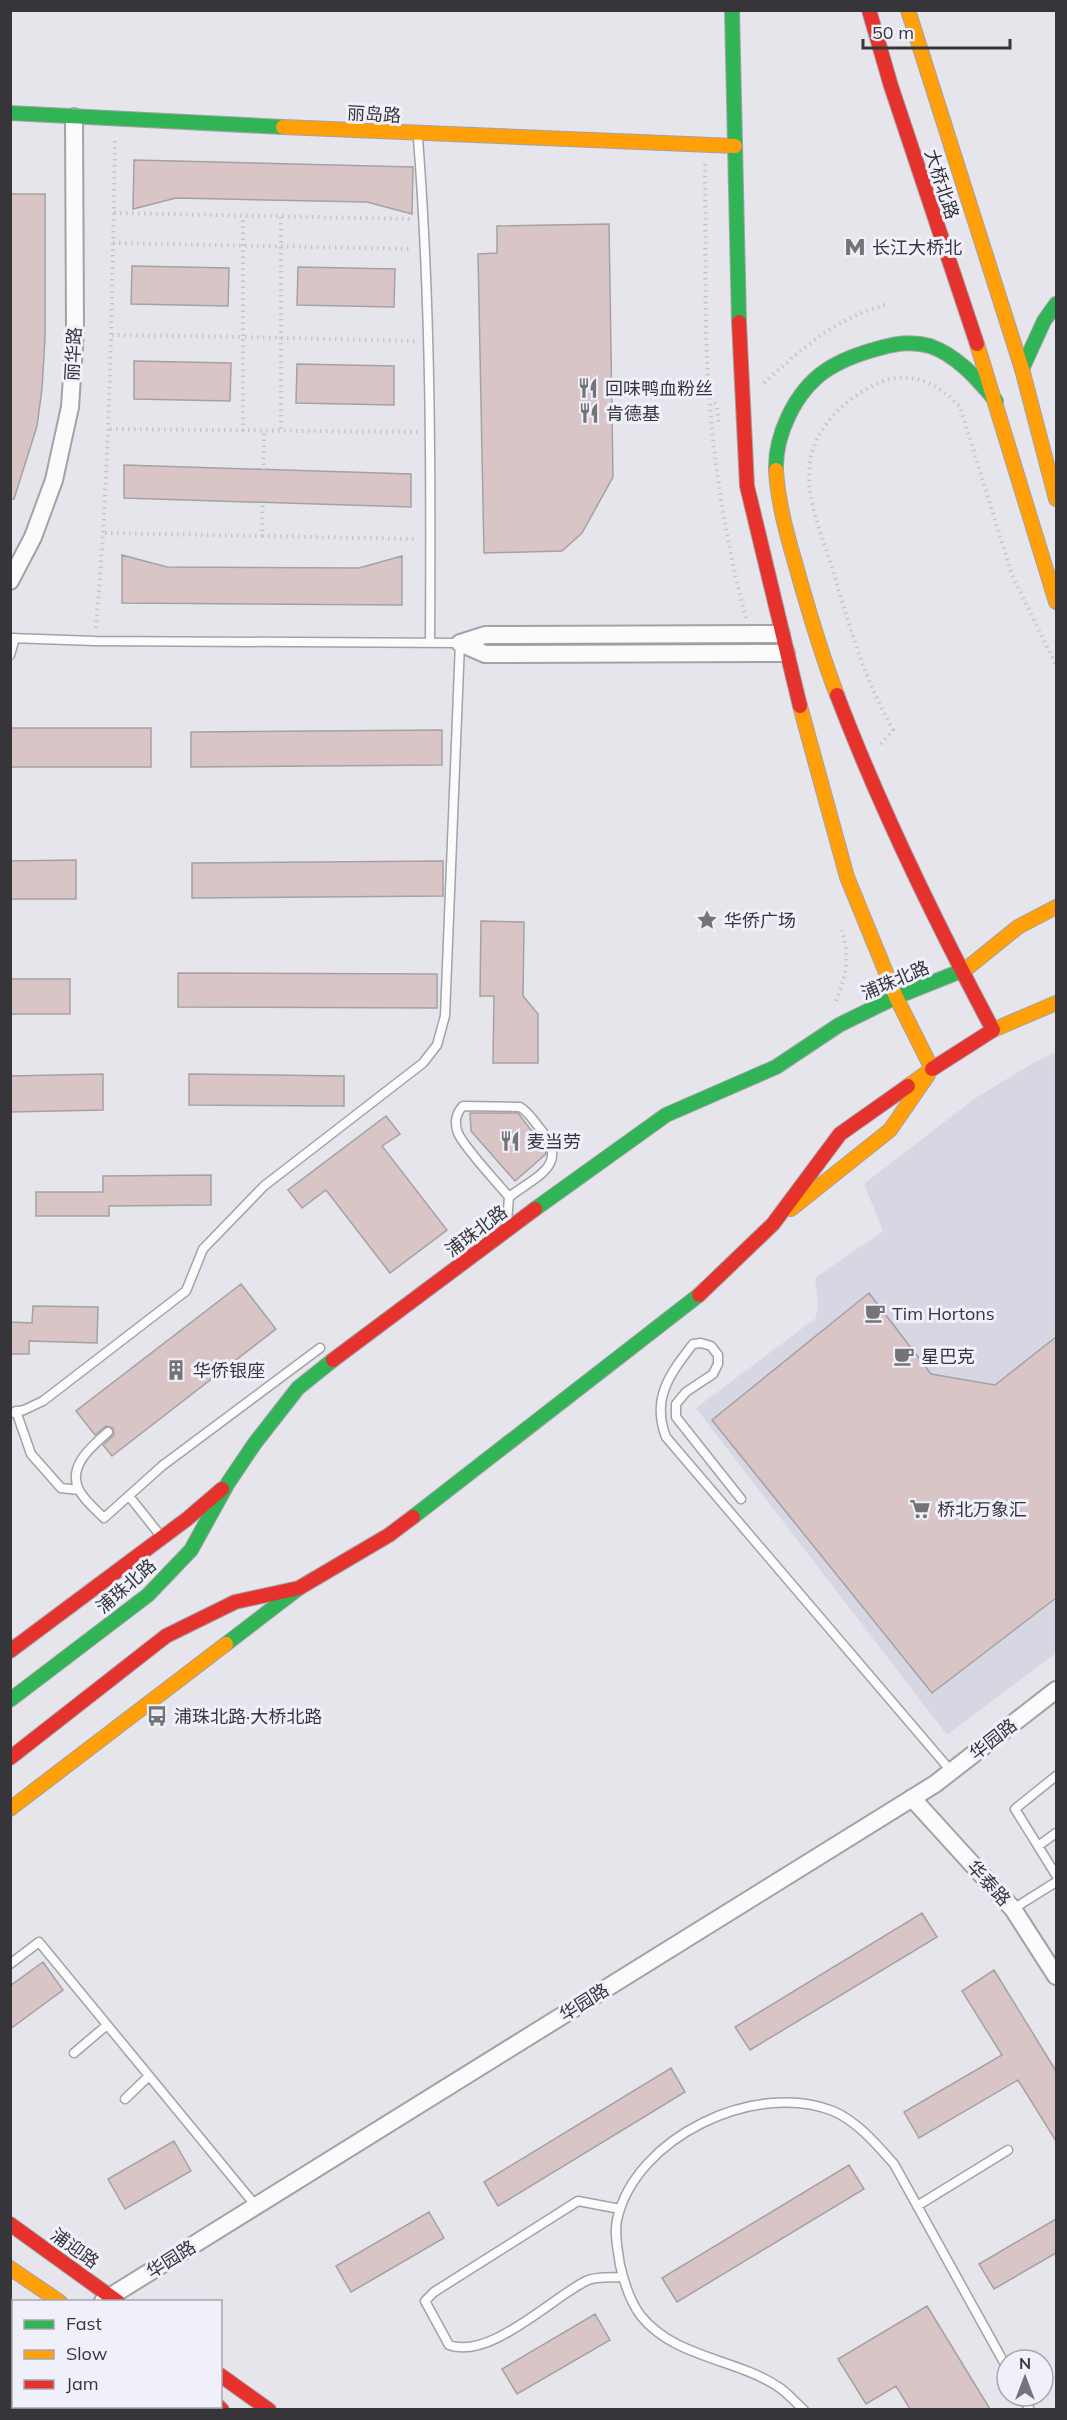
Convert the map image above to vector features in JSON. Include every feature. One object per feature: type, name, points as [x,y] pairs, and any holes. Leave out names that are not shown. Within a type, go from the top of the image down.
[{"type":"main road","points":[[732,10],[739,339],[747,486],[803,721],[847,877],[896,997],[932,1069]]},
{"type":"main road","points":[[863,10],[891,86]]},
{"type":"main road","name":"大桥北路","points":[[869,10],[891,86],[996,401],[1056,602]]},
{"type":"main road","name":"大桥北路","points":[[909,14],[1022,369],[1056,499]]},
{"type":"main road","name":"丽岛路","points":[[10,113],[418,134],[735,146]]},
{"type":"main road","points":[[1022,369],[1044,321],[1056,304]]},
{"type":"main road","points":[[993,1030],[962,972],[888,818],[834,687],[808,614],[784,522],[775,472],[780,437],[790,414],[815,379],[848,358],[876,348],[894,344],[931,346],[950,354],[967,367],[996,401]]},
{"type":"main road","name":"浦珠北路","points":[[10,1700],[148,1595],[191,1550],[228,1483],[255,1443],[298,1388],[351,1345],[666,1115],[776,1066],[838,1025],[896,997],[962,972],[1018,927],[1056,907]]},
{"type":"main road","points":[[772,1224],[840,1134],[932,1069],[993,1030],[1056,1003]]},
{"type":"main road","points":[[10,1809],[299,1588],[388,1535],[706,1290],[772,1224],[890,1130],[932,1069]]},
{"type":"main road","points":[[10,1651],[162,1537],[228,1483]]},
{"type":"main road","points":[[10,1758],[166,1636],[236,1602],[299,1588]]},
{"type":"main road","name":"浦迎路","points":[[10,2224],[111,2300]]},
{"type":"main road","points":[[10,2268],[58,2300]]},
{"type":"main road","points":[[222,2376],[269,2409]]},
{"type":"street","name":"丽华路","points":[[10,581],[33,537],[54,480],[70,407],[75,331],[74,117]]},
{"type":"street","points":[[460,643],[485,635],[781,634]]},
{"type":"street","points":[[460,643],[485,654],[786,653]]},
{"type":"street","name":"华园路","points":[[111,2300],[256,2206],[912,1798],[951,1771],[1056,1690]]},
{"type":"street","name":"华泰路","points":[[912,1798],[1013,1909],[1056,1976]]},
{"type":"lane","points":[[418,134],[427,250],[430,643]]},
{"type":"lane","points":[[10,655],[13,638],[460,643],[445,1016],[437,1045],[423,1063],[264,1186],[203,1249],[186,1291],[43,1401],[13,1412],[31,1454],[61,1488],[79,1490]]},
{"type":"lane","points":[[506,1231],[509,1197],[459,1135],[457,1111],[463,1106],[520,1107],[551,1142],[554,1155],[549,1166],[509,1197]]},
{"type":"lane","points":[[741,1499],[676,1417],[676,1404],[694,1386],[714,1374],[718,1364],[718,1355],[711,1346],[701,1343],[693,1344],[672,1371],[660,1401],[660,1422],[666,1437],[951,1771]]},
{"type":"lane","points":[[108,1432],[85,1452],[76,1477],[79,1490],[104,1518],[162,1466],[320,1348]]},
{"type":"lane","points":[[129,1496],[162,1537]]},
{"type":"lane","points":[[1056,1776],[1015,1809],[1056,1875]]},
{"type":"lane","points":[[1038,1846],[1056,1833]]},
{"type":"lane","points":[[1013,1909],[1056,1882]]},
{"type":"lane","points":[[10,1964],[39,1942],[256,2206]]},
{"type":"lane","points":[[74,2053],[107,2025]]},
{"type":"lane","points":[[125,2098],[149,2076]]},
{"type":"lane","points":[[804,2409],[778,2386],[674,2343],[654,2330],[639,2314],[623,2277],[617,2249],[617,2222],[623,2201],[643,2170],[656,2154],[681,2136],[705,2121],[735,2110],[764,2102],[790,2101],[812,2104],[835,2112],[857,2127],[894,2164],[996,2348]]},
{"type":"lane","points":[[917,2205],[1008,2150]]},
{"type":"lane","points":[[621,2209],[578,2201],[434,2292],[425,2301],[449,2345],[460,2349],[481,2345],[505,2333],[589,2279],[623,2277]]},
{"type":"path","points":[[95,640],[105,533],[110,429],[116,119]]},
{"type":"path","points":[[705,145],[709,392],[723,514],[750,634]]},
{"type":"path","points":[[114,213],[424,219]]},
{"type":"path","points":[[243,216],[243,430]]},
{"type":"path","points":[[281,216],[281,431]]},
{"type":"path","points":[[114,243],[427,250]]},
{"type":"path","points":[[761,386],[806,345],[824,332],[862,312],[889,304]]},
{"type":"path","points":[[112,335],[429,342]]},
{"type":"path","points":[[865,762],[892,730],[879,706],[861,660],[818,526],[810,482],[810,462],[815,446],[827,423],[840,408],[862,391],[883,381],[919,379],[941,390],[960,407],[1012,575],[1056,664]]},
{"type":"path","points":[[110,429],[430,432]]},
{"type":"path","points":[[262,536],[264,430]]},
{"type":"path","points":[[105,533],[431,539]]},
{"type":"shaded area","points":[[1056,1052],[1056,1653],[947,1735],[696,1408],[816,1318],[818,1303],[815,1278],[883,1231],[864,1184],[974,1099]]},
{"type":"building","points":[[134,160],[413,167],[412,214],[367,202],[176,198],[133,209]]},
{"type":"building","points":[[10,194],[45,194],[45,338],[42,389],[37,426],[14,499],[10,499]]},
{"type":"building","points":[[609,224],[613,477],[582,533],[562,551],[484,553],[478,254],[497,253],[497,226]]},
{"type":"building","points":[[132,266],[229,268],[228,306],[131,304]]},
{"type":"building","points":[[298,267],[395,269],[394,307],[297,305]]},
{"type":"building","points":[[134,361],[231,363],[230,401],[134,399]]},
{"type":"building","points":[[297,364],[394,366],[394,405],[296,403]]},
{"type":"building","points":[[124,465],[411,474],[411,507],[124,498]]},
{"type":"building","points":[[122,555],[167,567],[359,568],[402,556],[402,605],[122,603]]},
{"type":"building","points":[[10,728],[151,728],[151,767],[10,767]]},
{"type":"building","points":[[442,730],[442,765],[191,767],[191,732]]},
{"type":"building","points":[[76,860],[76,899],[10,899],[10,861]]},
{"type":"building","points":[[443,861],[443,896],[192,898],[192,863]]},
{"type":"building","points":[[481,921],[524,922],[523,996],[538,1014],[538,1063],[493,1063],[494,996],[480,996]]},
{"type":"building","points":[[178,973],[437,974],[437,1008],[178,1007]]},
{"type":"building","points":[[10,979],[70,979],[70,1014],[10,1014]]},
{"type":"building","points":[[103,1074],[103,1110],[10,1112],[10,1076]]},
{"type":"building","points":[[189,1074],[344,1076],[344,1106],[189,1105]]},
{"type":"building","name":"麦当劳","points":[[470,1113],[518,1113],[544,1147],[546,1154],[515,1181],[471,1131]]},
{"type":"building","points":[[386,1116],[400,1134],[382,1146],[447,1230],[390,1273],[326,1190],[302,1208],[288,1190]]},
{"type":"building","points":[[211,1175],[211,1205],[109,1206],[109,1216],[36,1216],[36,1192],[103,1192],[103,1176]]},
{"type":"building","name":"华侨银座","points":[[241,1284],[276,1329],[112,1456],[103,1445],[114,1435],[113,1428],[106,1426],[95,1435],[76,1411]]},
{"type":"building","name":"桥北万象汇","points":[[869,1293],[931,1374],[995,1385],[1056,1337],[1056,1598],[932,1693],[712,1420]]},
{"type":"building","points":[[33,1306],[98,1307],[97,1343],[29,1341],[29,1354],[10,1354],[10,1322],[32,1323]]},
{"type":"building","points":[[922,1913],[937,1937],[750,2050],[735,2027]]},
{"type":"building","points":[[43,1962],[63,1990],[10,2029],[10,1986]]},
{"type":"building","points":[[994,1970],[1056,2071],[1056,2141],[1018,2080],[919,2138],[904,2112],[1002,2055],[962,1991]]},
{"type":"building","points":[[671,2068],[685,2092],[498,2206],[484,2182]]},
{"type":"building","points":[[174,2141],[191,2171],[125,2209],[108,2179]]},
{"type":"building","points":[[849,2165],[864,2189],[677,2302],[662,2278]]},
{"type":"building","points":[[429,2212],[444,2238],[351,2292],[336,2266]]},
{"type":"building","points":[[1056,2219],[1056,2253],[994,2289],[979,2264]]},
{"type":"building","points":[[927,2306],[990,2409],[910,2409],[896,2386],[866,2404],[838,2359]]},
{"type":"building","points":[[595,2314],[610,2340],[517,2394],[502,2369]]},
{"type":"traffic: fast","points":[[732,10],[739,322]]},
{"type":"traffic: fast","points":[[10,113],[283,127]]},
{"type":"traffic: fast","points":[[1022,369],[1044,321],[1056,304]]},
{"type":"traffic: fast","points":[[776,470],[783,429],[796,402],[805,390],[831,367],[866,352],[905,343],[930,346],[958,362],[996,401]]},
{"type":"traffic: fast","points":[[535,1209],[666,1115],[776,1067],[839,1025],[896,997],[966,969]]},
{"type":"traffic: fast","points":[[413,1517],[699,1295]]},
{"type":"traffic: fast","points":[[10,1700],[148,1595],[191,1550],[228,1483],[255,1443],[298,1388],[333,1360]]},
{"type":"traffic: fast","points":[[226,1644],[299,1588]]},
{"type":"traffic: slow","points":[[908,10],[1022,369],[1056,499]]},
{"type":"traffic: slow","points":[[283,127],[735,146]]},
{"type":"traffic: slow","points":[[977,344],[1056,602]]},
{"type":"traffic: slow","points":[[776,470],[789,543],[837,695]]},
{"type":"traffic: slow","points":[[800,706],[847,877],[896,997],[932,1069],[908,1086]]},
{"type":"traffic: slow","points":[[966,969],[1018,927],[1056,907]]},
{"type":"traffic: slow","points":[[993,1030],[1056,1003]]},
{"type":"traffic: slow","points":[[791,1209],[890,1130],[928,1075]]},
{"type":"traffic: slow","points":[[10,1809],[226,1644]]},
{"type":"traffic: slow","points":[[10,2268],[57,2300]]},
{"type":"traffic: jam","points":[[869,10],[891,86],[977,344]]},
{"type":"traffic: jam","points":[[739,322],[747,486],[800,706]]},
{"type":"traffic: jam","points":[[837,695],[910,865],[993,1030],[932,1069]]},
{"type":"traffic: jam","points":[[699,1295],[773,1224],[840,1134],[908,1086]]},
{"type":"traffic: jam","points":[[333,1360],[535,1209]]},
{"type":"traffic: jam","points":[[10,1651],[187,1519],[222,1489]]},
{"type":"traffic: jam","points":[[10,1758],[166,1636],[235,1602],[299,1588],[389,1535],[413,1517]]},
{"type":"traffic: jam","points":[[10,2224],[115,2300]]},
{"type":"traffic: jam","points":[[222,2376],[269,2410]]},
{"type":"place","name":"长江大桥北","points":[[855,247]]},
{"type":"place","name":"回味鸭血粉丝","points":[[588,388]]},
{"type":"place","name":"肯德基","points":[[589,413]]},
{"type":"place","name":"华侨广场","points":[[707,920]]},
{"type":"place","name":"麦当劳","points":[[510,1141]]},
{"type":"place","name":"Tim Hortons","points":[[875,1313]]},
{"type":"place","name":"星巴克","points":[[904,1356]]},
{"type":"place","name":"华侨银座","points":[[176,1370]]},
{"type":"place","name":"桥北万象汇","points":[[920,1509]]},
{"type":"place","name":"浦珠北路·大桥北路","points":[[157,1716]]}]
